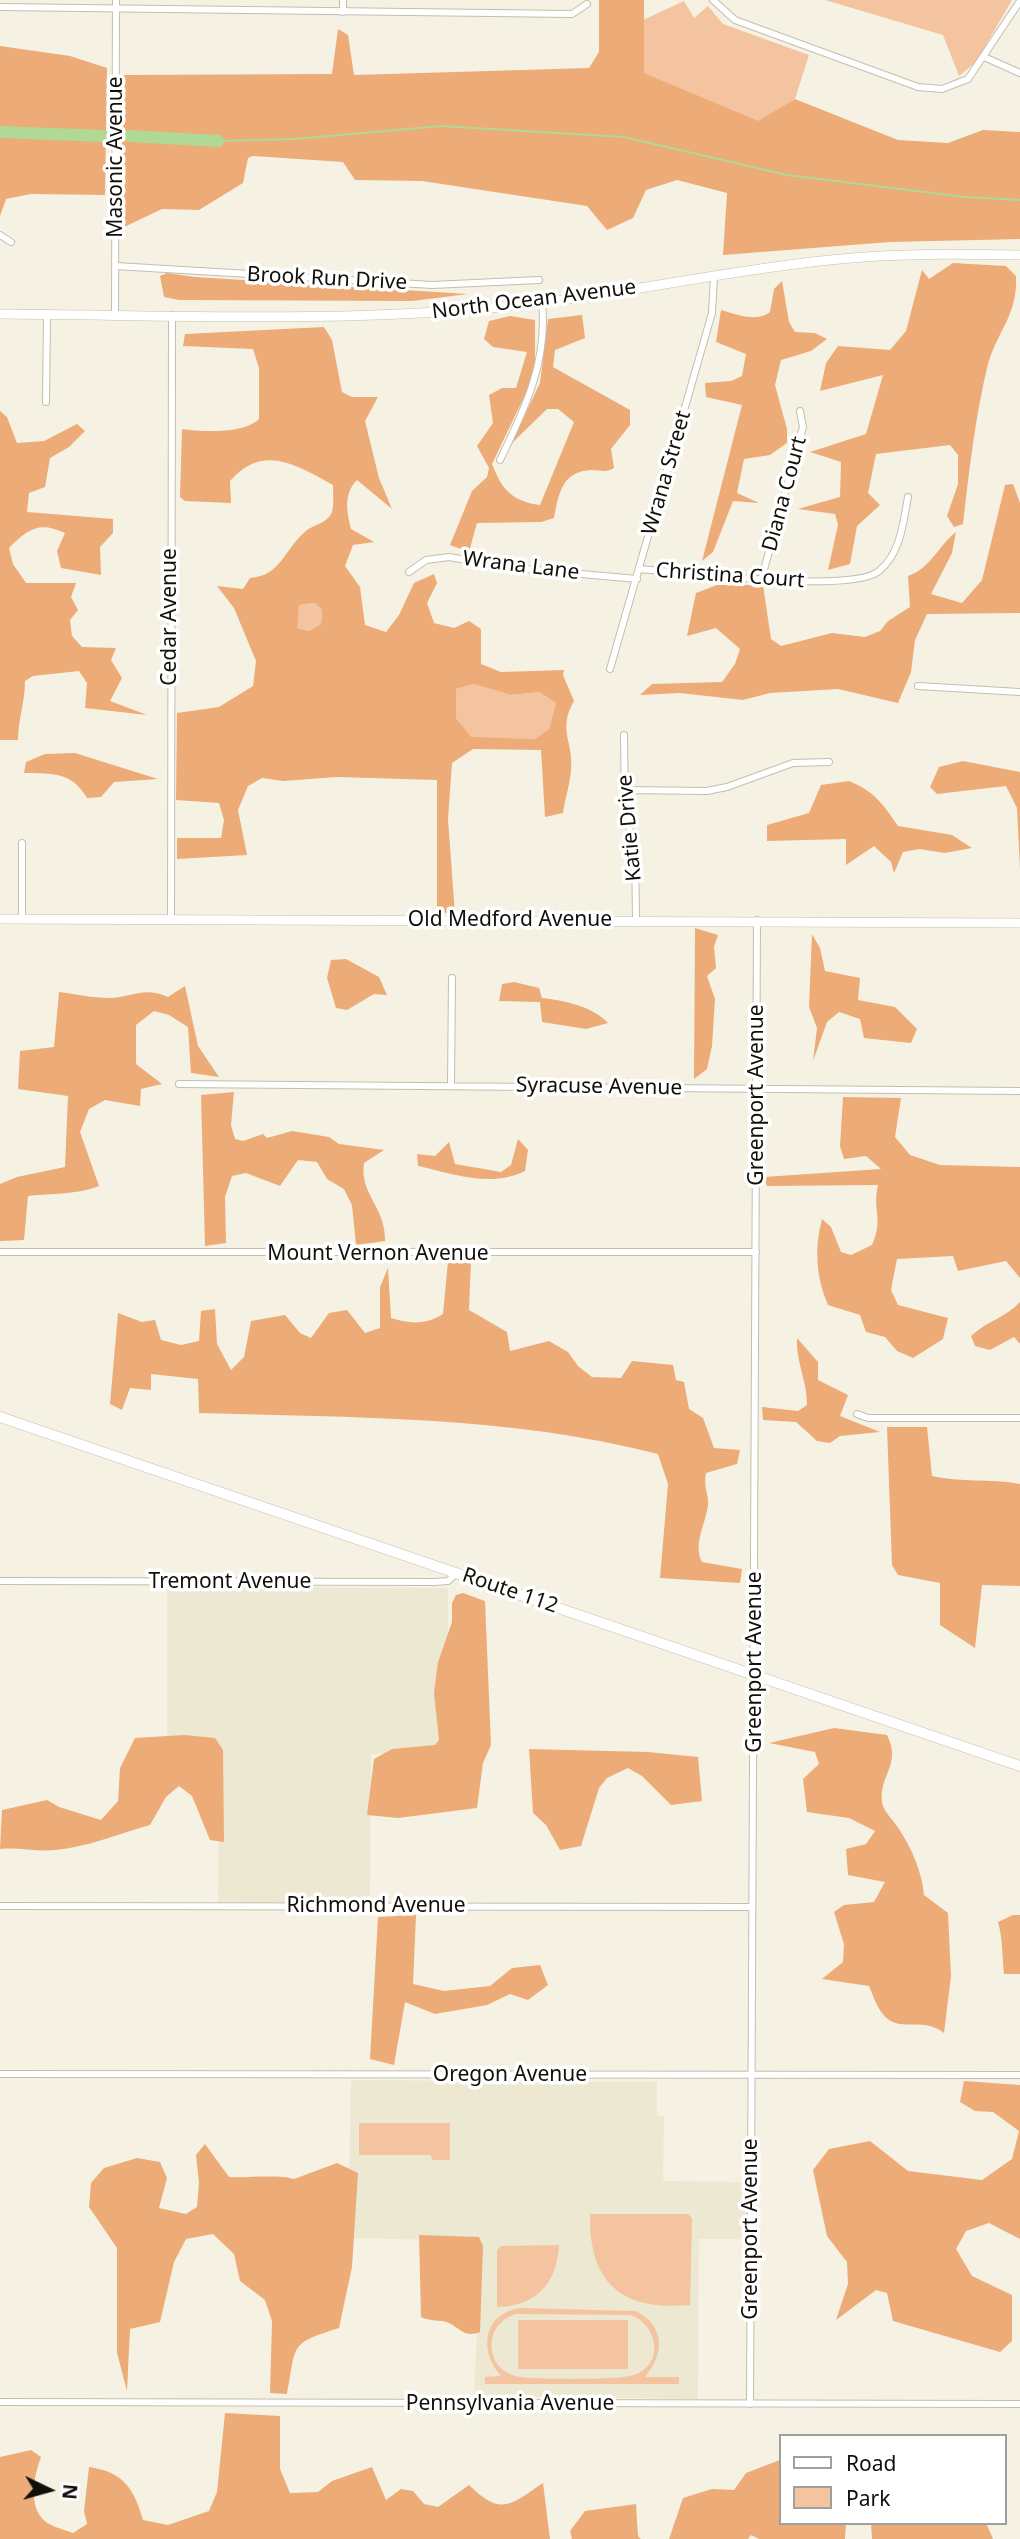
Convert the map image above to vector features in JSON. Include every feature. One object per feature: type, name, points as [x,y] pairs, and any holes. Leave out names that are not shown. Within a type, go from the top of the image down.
[{"type":"main road","name":"North Ocean Avenue","points":[[0,314],[373,316],[542,303],[853,257],[1020,255]]},
{"type":"main road","name":"Old Medford Avenue","points":[[0,919],[1020,923]]},
{"type":"main road","name":"Route 112","points":[[0,1417],[1020,1766]]},
{"type":"street","name":"Masonic Avenue","points":[[115,315],[116,0]]},
{"type":"street","points":[[343,12],[344,0]]},
{"type":"street","points":[[713,0],[735,20],[918,87],[942,89],[968,79],[1020,1]]},
{"type":"street","points":[[0,7],[572,14],[587,4]]},
{"type":"street","points":[[984,57],[1020,73]]},
{"type":"street","points":[[0,235],[11,242]]},
{"type":"street","name":"Brook Run Drive","points":[[116,266],[432,285],[539,280]]},
{"type":"street","name":"Wrana Street","points":[[610,669],[712,313],[714,276]]},
{"type":"street","points":[[500,460],[530,398],[537,374],[542,338],[542,303]]},
{"type":"street","points":[[46,402],[47,314]]},
{"type":"street","name":"Cedar Avenue","points":[[171,919],[172,315]]},
{"type":"street","name":"Diana Court","points":[[761,578],[803,427],[800,411]]},
{"type":"street","name":"Christina Court","points":[[639,569],[821,583],[857,581],[878,573],[896,550],[908,497]]},
{"type":"street","name":"Wrana Lane","points":[[409,572],[426,560],[449,557],[514,568],[637,579]]},
{"type":"street","points":[[918,686],[1020,692]]},
{"type":"street","name":"Katie Drive","points":[[624,735],[627,826],[635,847],[636,920]]},
{"type":"street","points":[[624,790],[707,791],[727,787],[793,763],[829,762]]},
{"type":"street","points":[[22,843],[22,919]]},
{"type":"street","name":"Greenport Avenue","points":[[750,2404],[757,920]]},
{"type":"street","points":[[451,1085],[452,978]]},
{"type":"street","name":"Syracuse Avenue","points":[[179,1084],[1020,1091]]},
{"type":"street","name":"Mount Vernon Avenue","points":[[0,1252],[756,1252]]},
{"type":"street","points":[[857,1414],[868,1418],[1020,1419]]},
{"type":"street","name":"Tremont Avenue","points":[[0,1581],[426,1583],[448,1581],[457,1573]]},
{"type":"street","name":"Richmond Avenue","points":[[0,1906],[752,1907]]},
{"type":"street","name":"Oregon Avenue","points":[[0,2074],[1020,2076]]},
{"type":"street","name":"Pennsylvania Avenue","points":[[0,2402],[1020,2404]]},
{"type":"shaded area","points":[[599,0],[644,0],[644,73],[758,121],[795,99],[898,140],[948,143],[983,130],[1020,132],[1020,239],[890,242],[723,255],[727,193],[677,180],[646,190],[633,218],[607,230],[587,206],[422,181],[355,180],[343,162],[253,156],[248,158],[243,183],[199,210],[162,209],[120,229],[123,75],[332,74],[338,29],[348,35],[354,75],[589,68],[599,52]]},
{"type":"shaded area","points":[[0,46],[70,56],[107,68],[105,195],[31,194],[6,199],[0,216]]},
{"type":"shaded area","points":[[953,263],[1006,266],[1016,276],[1014,302],[987,368],[963,524],[954,527],[947,516],[958,484],[958,455],[950,445],[876,454],[868,493],[880,505],[857,526],[850,564],[828,570],[838,525],[835,514],[798,509],[840,497],[841,462],[810,452],[866,434],[883,375],[820,391],[826,363],[838,346],[890,350],[906,331],[922,270],[929,279]]},
{"type":"shaded area","points":[[167,273],[468,294],[412,301],[179,300],[164,297],[160,276]]},
{"type":"shaded area","points":[[782,281],[789,322],[795,332],[815,333],[827,339],[811,351],[781,360],[775,385],[787,429],[787,443],[770,455],[744,459],[737,493],[759,503],[733,501],[713,552],[702,561],[742,405],[706,397],[705,383],[731,381],[742,376],[746,354],[716,342],[721,310],[746,317],[764,315],[770,312],[774,289]]},
{"type":"shaded area","points":[[582,315],[585,338],[555,350],[553,367],[630,410],[630,425],[611,449],[614,468],[606,471],[582,471],[568,479],[560,492],[554,518],[541,522],[477,523],[469,552],[450,545],[472,491],[487,477],[489,468],[477,446],[493,423],[489,395],[502,388],[516,388],[527,352],[493,347],[484,339],[489,321],[510,316],[535,320],[535,367],[525,395],[492,464],[509,493],[522,501],[540,505],[574,422],[558,409],[547,409],[511,444],[540,383],[548,319]]},
{"type":"shaded area","points":[[324,327],[332,340],[342,392],[352,397],[378,397],[365,421],[379,478],[392,509],[357,480],[347,503],[351,529],[374,542],[353,545],[345,566],[360,587],[365,625],[386,632],[399,615],[414,583],[434,574],[437,583],[427,603],[434,623],[454,628],[469,621],[481,629],[481,664],[501,672],[564,670],[563,675],[574,701],[566,728],[571,770],[563,813],[545,817],[541,750],[473,749],[452,763],[448,819],[455,915],[437,911],[437,780],[337,777],[283,781],[262,778],[248,786],[238,810],[247,855],[177,859],[177,838],[221,838],[224,820],[219,803],[176,800],[177,713],[219,707],[253,686],[256,661],[234,608],[217,586],[243,589],[250,578],[276,567],[306,531],[327,519],[332,512],[333,502],[333,485],[293,465],[268,460],[242,469],[230,481],[231,503],[185,501],[180,497],[182,429],[233,430],[259,419],[259,368],[253,349],[183,346],[185,334]],"holes":[[[315,603],[322,610],[321,624],[309,631],[297,628],[299,605]],[[474,684],[511,695],[539,692],[556,703],[549,729],[535,739],[471,737],[456,718],[456,689]]]},
{"type":"shaded area","points":[[0,411],[7,417],[17,443],[44,441],[77,424],[85,431],[69,447],[50,458],[45,487],[29,493],[27,512],[113,519],[113,533],[100,547],[101,575],[61,568],[57,551],[65,533],[56,529],[34,529],[9,548],[13,564],[26,583],[76,583],[71,597],[78,610],[70,620],[72,636],[82,647],[116,648],[111,660],[122,678],[110,701],[147,715],[85,708],[87,683],[79,671],[33,676],[25,681],[18,740],[0,740]]},
{"type":"shaded area","points":[[1013,484],[1020,503],[1020,613],[927,614],[915,640],[911,672],[898,703],[838,689],[770,693],[743,700],[680,693],[640,695],[652,684],[722,682],[735,664],[740,649],[716,628],[687,636],[696,593],[717,585],[763,585],[771,639],[781,646],[832,633],[865,637],[880,631],[888,621],[910,607],[908,576],[923,568],[956,532],[952,553],[931,594],[962,603],[982,580],[1005,485]]},
{"type":"shaded area","points":[[75,753],[158,779],[114,782],[101,797],[87,798],[68,778],[52,774],[24,773],[26,762],[45,754]]},
{"type":"shaded area","points":[[963,761],[1020,772],[1020,870],[1017,808],[1006,786],[937,794],[930,787],[939,767]]},
{"type":"shaded area","points":[[849,781],[877,799],[898,826],[952,835],[972,848],[945,853],[919,849],[903,852],[894,873],[891,862],[874,846],[846,865],[846,839],[767,841],[767,825],[809,813],[821,785]]},
{"type":"shaded area","points":[[695,928],[718,935],[714,947],[716,968],[707,976],[715,999],[712,1046],[707,1069],[694,1079]]},
{"type":"shaded area","points":[[812,934],[820,948],[825,971],[860,978],[858,1000],[895,1007],[917,1029],[911,1043],[864,1038],[860,1019],[839,1012],[827,1022],[813,1061],[817,1028],[809,1007]]},
{"type":"shaded area","points":[[346,959],[379,977],[387,995],[374,994],[347,1010],[336,1008],[327,978],[331,960]]},
{"type":"shaded area","points":[[514,982],[539,988],[542,998],[587,1009],[608,1023],[586,1029],[542,1022],[540,1002],[499,1001],[502,984]]},
{"type":"shaded area","points":[[185,986],[198,1046],[219,1077],[191,1073],[188,1027],[169,1015],[154,1011],[136,1025],[136,1064],[162,1084],[141,1089],[140,1106],[105,1100],[89,1109],[80,1132],[99,1186],[73,1192],[28,1196],[24,1240],[0,1241],[0,1184],[17,1177],[65,1167],[68,1096],[18,1089],[20,1051],[54,1047],[59,992],[103,998],[144,992],[168,997]]},
{"type":"shaded area","points":[[234,1092],[231,1125],[235,1139],[243,1141],[263,1134],[267,1138],[292,1131],[329,1137],[339,1144],[384,1150],[364,1163],[364,1174],[365,1183],[381,1219],[385,1241],[356,1245],[352,1205],[344,1189],[327,1179],[317,1162],[298,1160],[280,1186],[246,1173],[232,1176],[225,1197],[226,1243],[205,1246],[201,1095]]},
{"type":"shaded area","points":[[843,1097],[901,1098],[895,1137],[910,1155],[940,1165],[1020,1167],[1020,1278],[1006,1261],[958,1271],[953,1256],[897,1259],[891,1290],[898,1305],[948,1318],[943,1339],[913,1358],[897,1351],[885,1337],[866,1332],[860,1315],[828,1305],[821,1284],[817,1252],[822,1219],[831,1227],[841,1252],[851,1255],[872,1245],[878,1221],[878,1185],[767,1186],[764,1177],[881,1169],[866,1156],[844,1159],[840,1146]]},
{"type":"shaded area","points":[[518,1139],[528,1150],[525,1171],[512,1176],[499,1179],[472,1178],[418,1166],[417,1154],[435,1156],[449,1142],[455,1164],[501,1172],[511,1165]]},
{"type":"shaded area","points":[[471,1260],[469,1310],[507,1332],[510,1351],[549,1341],[568,1352],[578,1366],[592,1377],[621,1378],[632,1361],[673,1365],[676,1380],[684,1382],[689,1409],[703,1418],[714,1448],[740,1450],[737,1464],[706,1473],[708,1506],[699,1548],[702,1562],[742,1569],[740,1583],[660,1578],[668,1484],[658,1454],[601,1441],[487,1425],[372,1418],[199,1413],[198,1379],[151,1374],[151,1390],[130,1388],[122,1410],[110,1404],[118,1313],[142,1322],[155,1320],[161,1340],[181,1345],[199,1341],[201,1311],[215,1309],[217,1344],[231,1370],[244,1357],[251,1321],[285,1315],[300,1333],[311,1338],[329,1313],[347,1310],[365,1333],[380,1328],[380,1287],[388,1268],[391,1318],[418,1322],[437,1318],[443,1314],[448,1261]]},
{"type":"shaded area","points":[[1020,1302],[1020,1344],[1014,1337],[990,1350],[975,1346],[971,1336]]},
{"type":"shaded area","points":[[797,1338],[818,1362],[818,1380],[848,1395],[840,1416],[880,1432],[840,1436],[830,1443],[817,1441],[796,1422],[763,1420],[762,1407],[798,1411],[807,1405]]},
{"type":"shaded area","points":[[887,1427],[927,1427],[932,1476],[1020,1484],[1020,1586],[982,1585],[975,1648],[940,1625],[940,1583],[898,1575],[892,1565]]},
{"type":"shaded area","points":[[167,1587],[448,1588],[447,1754],[371,1754],[370,1903],[218,1902],[219,1744],[167,1744]]},
{"type":"shaded area","points":[[463,1593],[485,1601],[491,1745],[483,1763],[477,1808],[398,1818],[367,1815],[374,1759],[392,1749],[435,1745],[439,1740],[434,1693],[438,1662],[452,1622],[452,1603],[456,1595]]},
{"type":"shaded area","points":[[834,1728],[887,1735],[891,1745],[891,1762],[882,1792],[883,1805],[912,1853],[919,1869],[924,1895],[948,1913],[951,1976],[944,2033],[927,2025],[895,2023],[888,2019],[878,2007],[869,1986],[822,1979],[843,1962],[844,1944],[834,1912],[844,1905],[874,1902],[885,1882],[848,1875],[846,1849],[866,1844],[875,1831],[849,1818],[807,1812],[803,1779],[819,1764],[815,1752],[769,1743]]},
{"type":"shaded area","points":[[184,1735],[215,1738],[223,1750],[224,1842],[210,1840],[192,1796],[179,1786],[166,1797],[150,1825],[67,1848],[0,1849],[2,1810],[47,1800],[59,1807],[101,1820],[118,1801],[120,1768],[135,1738]]},
{"type":"shaded area","points":[[529,1749],[648,1752],[698,1757],[702,1801],[671,1805],[642,1776],[628,1768],[607,1778],[599,1788],[581,1846],[560,1850],[546,1825],[533,1813]]},
{"type":"shaded area","points":[[416,1915],[413,1984],[444,1991],[490,1986],[512,1968],[540,1965],[548,1985],[528,2000],[510,1994],[487,2005],[435,2014],[405,2002],[394,2065],[370,2059],[378,1917]]},
{"type":"shaded area","points":[[1013,1915],[1020,1915],[1020,1974],[1004,1974],[998,1922]]},
{"type":"shaded area","points":[[351,2080],[657,2082],[657,2116],[664,2116],[663,2181],[748,2182],[747,2239],[699,2239],[698,2399],[474,2396],[481,2241],[348,2238]]},
{"type":"shaded area","points":[[964,2081],[1020,2085],[1020,2239],[989,2223],[966,2231],[956,2249],[972,2276],[1012,2295],[1012,2341],[1000,2352],[893,2321],[887,2293],[876,2290],[836,2320],[848,2284],[847,2262],[827,2236],[813,2170],[829,2149],[870,2141],[908,2171],[982,2180],[1012,2159],[1019,2131],[993,2112],[975,2111],[960,2102]]},
{"type":"shaded area","points":[[205,2144],[229,2177],[272,2176],[294,2179],[337,2163],[358,2173],[352,2267],[339,2328],[311,2338],[298,2348],[294,2355],[287,2394],[270,2393],[272,2321],[265,2300],[240,2281],[234,2254],[213,2234],[186,2239],[174,2262],[160,2322],[130,2329],[127,2391],[117,2353],[117,2248],[89,2207],[91,2183],[104,2168],[137,2158],[160,2162],[167,2178],[159,2208],[186,2214],[197,2207],[199,2183],[196,2155]]},
{"type":"shaded area","points":[[419,2235],[479,2237],[483,2246],[480,2332],[467,2333],[449,2323],[421,2317]]},
{"type":"shaded area","points":[[225,2413],[280,2416],[280,2469],[290,2493],[318,2492],[332,2481],[372,2467],[386,2500],[401,2489],[413,2491],[424,2504],[438,2507],[469,2485],[489,2501],[505,2504],[513,2502],[543,2483],[550,2539],[0,2539],[0,2457],[31,2450],[41,2457],[34,2482],[36,2508],[46,2522],[63,2530],[73,2533],[87,2524],[84,2511],[89,2467],[111,2473],[126,2484],[136,2499],[143,2520],[168,2525],[209,2511],[217,2492]]},
{"type":"shaded area","points":[[778,2461],[778,2525],[846,2525],[845,2539],[759,2539],[751,2535],[748,2539],[669,2539],[683,2498],[712,2489],[734,2490],[746,2473]]},
{"type":"shaded area","points":[[636,2504],[638,2536],[641,2539],[572,2539],[570,2531],[585,2511]]},
{"type":"shaded area","points":[[871,2525],[987,2525],[993,2539],[872,2539]]},
{"type":"green space","points":[[825,0],[1012,0],[976,62],[959,76],[943,35]]},
{"type":"green space","points":[[684,1],[694,18],[708,6],[723,24],[809,55],[795,99],[758,122],[643,73],[643,20]]},
{"type":"green space","points":[[315,603],[322,610],[321,624],[309,631],[296,628],[299,605]]},
{"type":"green space","points":[[474,684],[511,695],[539,692],[556,703],[549,729],[535,739],[471,738],[456,718],[456,689]]},
{"type":"green space","points":[[359,2123],[450,2123],[450,2160],[432,2160],[431,2155],[359,2155]]},
{"type":"green space","points":[[590,2214],[688,2214],[692,2218],[690,2305],[646,2303],[628,2297],[614,2288],[603,2275],[596,2259],[591,2238]]},
{"type":"green space","points":[[559,2245],[554,2271],[542,2290],[523,2302],[497,2307],[497,2250],[501,2246]]},
{"type":"green space","points":[[520,2308],[636,2311],[653,2325],[659,2341],[656,2359],[645,2377],[679,2377],[679,2384],[485,2384],[485,2377],[501,2376],[489,2356],[488,2335],[491,2326],[507,2312]],"holes":[[[515,2314],[631,2315],[647,2327],[654,2345],[650,2363],[634,2375],[594,2379],[515,2376],[505,2372],[493,2356],[492,2342],[496,2328]]]},
{"type":"green space","points":[[518,2320],[628,2320],[628,2369],[518,2369]]},
{"type":"waterway","points":[[218,141],[295,139],[441,126],[624,137],[787,175],[965,197],[1020,200]]},
{"type":"waterway","points":[[0,132],[103,136]]},
{"type":"waterway","points":[[129,136],[218,141]]}]
